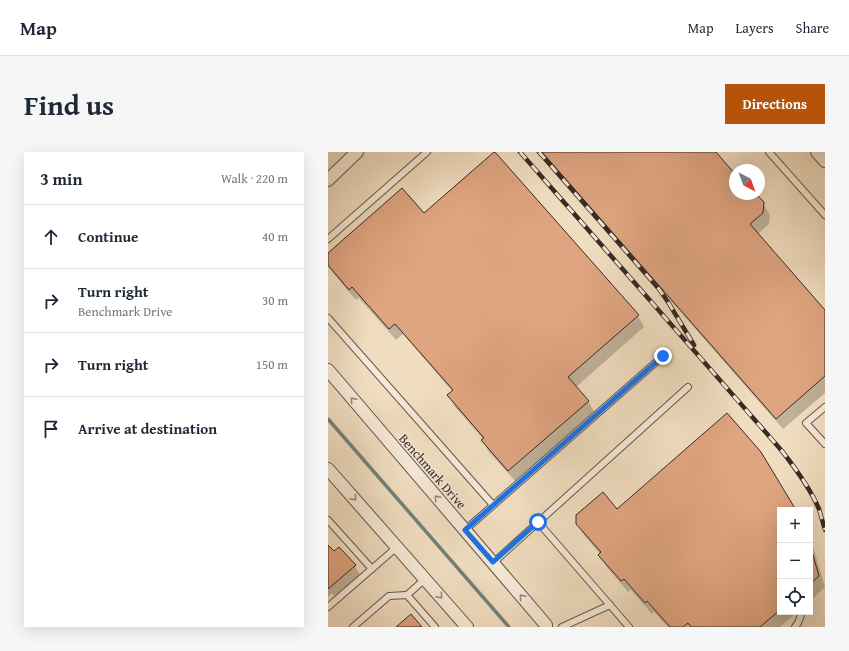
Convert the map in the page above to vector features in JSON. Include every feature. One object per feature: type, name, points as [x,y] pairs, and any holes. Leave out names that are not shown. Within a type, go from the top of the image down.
[{"type":"street","points":[[328,180],[357,152]]},
{"type":"street","points":[[817,152],[825,161]]},
{"type":"street","name":"Benchmark Drive","points":[[328,370],[493,562],[546,625],[546,627]]},
{"type":"street","points":[[328,469],[467,627]]},
{"type":"lane","points":[[328,239],[427,152]]},
{"type":"lane","points":[[769,152],[825,215]]},
{"type":"lane","points":[[328,318],[493,505]]},
{"type":"lane","points":[[465,530],[663,356]]},
{"type":"lane","points":[[493,562],[688,387]]},
{"type":"lane","points":[[825,407],[806,423],[825,444]]},
{"type":"lane","points":[[328,520],[372,569]]},
{"type":"lane","points":[[538,522],[629,627]]},
{"type":"lane","points":[[328,608],[397,547]]},
{"type":"lane","points":[[353,627],[389,596],[407,595],[425,579]]},
{"type":"lane","points":[[407,595],[435,627]]},
{"type":"lane","points":[[562,627],[610,605]]},
{"type":"lane","points":[[795,627],[798,624],[801,615]]},
{"type":"building","points":[[494,152],[639,315],[568,377],[589,401],[508,471],[481,440],[484,438],[447,395],[453,390],[395,324],[389,329],[352,287],[349,290],[328,265],[328,253],[402,188],[424,213]]},
{"type":"building","points":[[542,152],[716,152],[729,167],[729,200],[762,200],[764,202],[763,213],[750,224],[825,310],[825,376],[776,419]]},
{"type":"building","points":[[727,413],[761,452],[794,507],[777,507],[777,613],[760,627],[691,627],[688,623],[683,627],[670,627],[647,601],[645,603],[624,579],[621,581],[598,555],[601,552],[576,524],[576,515],[603,492],[617,509]]},
{"type":"building","points":[[328,545],[334,551],[339,547],[356,565],[328,589]]},
{"type":"building","points":[[813,555],[819,576],[813,581]]},
{"type":"building","points":[[411,614],[422,627],[396,627]]},
{"type":"waterway","points":[[328,419],[509,627]]},
{"type":"railway","points":[[520,152],[782,451],[807,486],[819,509],[825,530]]},
{"type":"railway","points":[[539,152],[659,289],[694,345]]},
{"type":"route","points":[[538,522],[493,562],[465,530],[663,356]]}]
